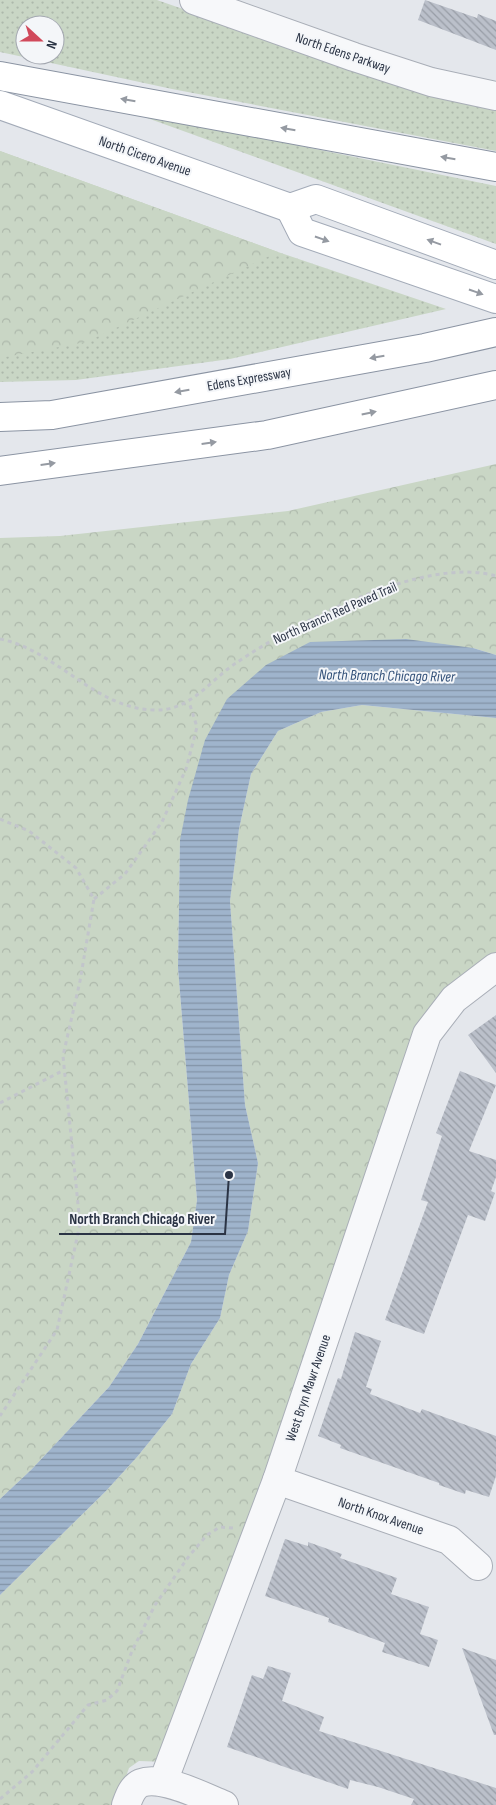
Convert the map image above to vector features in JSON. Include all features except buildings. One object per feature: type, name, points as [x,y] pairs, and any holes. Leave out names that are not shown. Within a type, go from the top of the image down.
[{"type":"main road","points":[[0,76],[496,167]]},
{"type":"main road","name":"North Cicero Avenue","points":[[0,105],[290,208]]},
{"type":"main road","points":[[496,265],[316,199],[290,208],[302,232],[496,298]]},
{"type":"main road","name":"Edens Expressway","points":[[0,417],[52,415],[425,348],[496,332]]},
{"type":"main road","points":[[0,471],[267,435],[496,385]]},
{"type":"street","name":"North Edens Parkway","points":[[194,0],[354,58],[431,82],[496,96]]},
{"type":"street","name":"West Bryn Mawr Avenue","points":[[163,1782],[277,1480],[427,1034],[454,999],[496,967]]},
{"type":"street","name":"North Knox Avenue","points":[[277,1480],[448,1540],[478,1566]]},
{"type":"street","points":[[126,1805],[132,1790],[140,1784],[151,1781],[163,1782],[224,1805]]},
{"type":"path","name":"North Branch Red Paved Trail","points":[[0,639],[23,646],[56,664],[105,696],[130,706],[153,710],[172,708],[189,702],[234,665],[264,645],[303,624],[351,603],[394,586],[431,575],[454,571],[485,572],[496,576]]},
{"type":"path","points":[[94,899],[125,874],[162,822],[186,769],[197,727],[189,702]]},
{"type":"path","points":[[0,819],[29,831],[76,868],[94,899],[80,981],[63,1056],[80,1224],[57,1330],[0,1416]]},
{"type":"path","points":[[0,1103],[64,1070]]},
{"type":"path","points":[[0,1799],[32,1772],[88,1705],[108,1700],[117,1691],[132,1651],[155,1605],[206,1535],[220,1527],[259,1529]]},
{"type":"green space","points":[[0,0],[157,0],[384,79],[496,111],[496,151],[172,89],[60,65],[65,65],[65,15],[15,15],[15,55],[0,52]]},
{"type":"green space","points":[[125,110],[496,186],[496,244]]},
{"type":"green space","points":[[0,151],[278,252],[446,309],[230,359],[76,380],[0,382]]},
{"type":"green space","points":[[0,151],[278,252],[86,342],[0,358]]},
{"type":"green space","points":[[496,464],[496,655],[473,648],[310,642],[180,840],[178,968],[197,1200],[191,1242],[138,1344],[109,1387],[31,1470],[0,1499],[0,538],[60,536],[288,511]]},
{"type":"green space","points":[[362,705],[496,718],[496,953],[429,1008],[168,1762],[139,1761],[129,1768],[116,1805],[0,1805],[0,1595],[105,1492],[172,1414],[191,1364],[220,1318],[229,1275],[248,1231],[258,1163],[245,1105],[230,901],[239,829],[251,774],[278,731],[321,712]]},
{"type":"water","points":[[406,639],[473,648],[496,655],[496,718],[362,705],[321,712],[278,731],[251,774],[239,829],[230,901],[245,1105],[258,1163],[248,1231],[229,1275],[220,1318],[191,1364],[172,1414],[105,1492],[0,1595],[0,1499],[31,1470],[109,1387],[138,1344],[191,1242],[197,1200],[178,968],[180,840],[188,800],[205,740],[227,699],[266,665],[310,642]]},
{"type":"place","name":"North Branch Chicago River","points":[[229,1175]]}]
